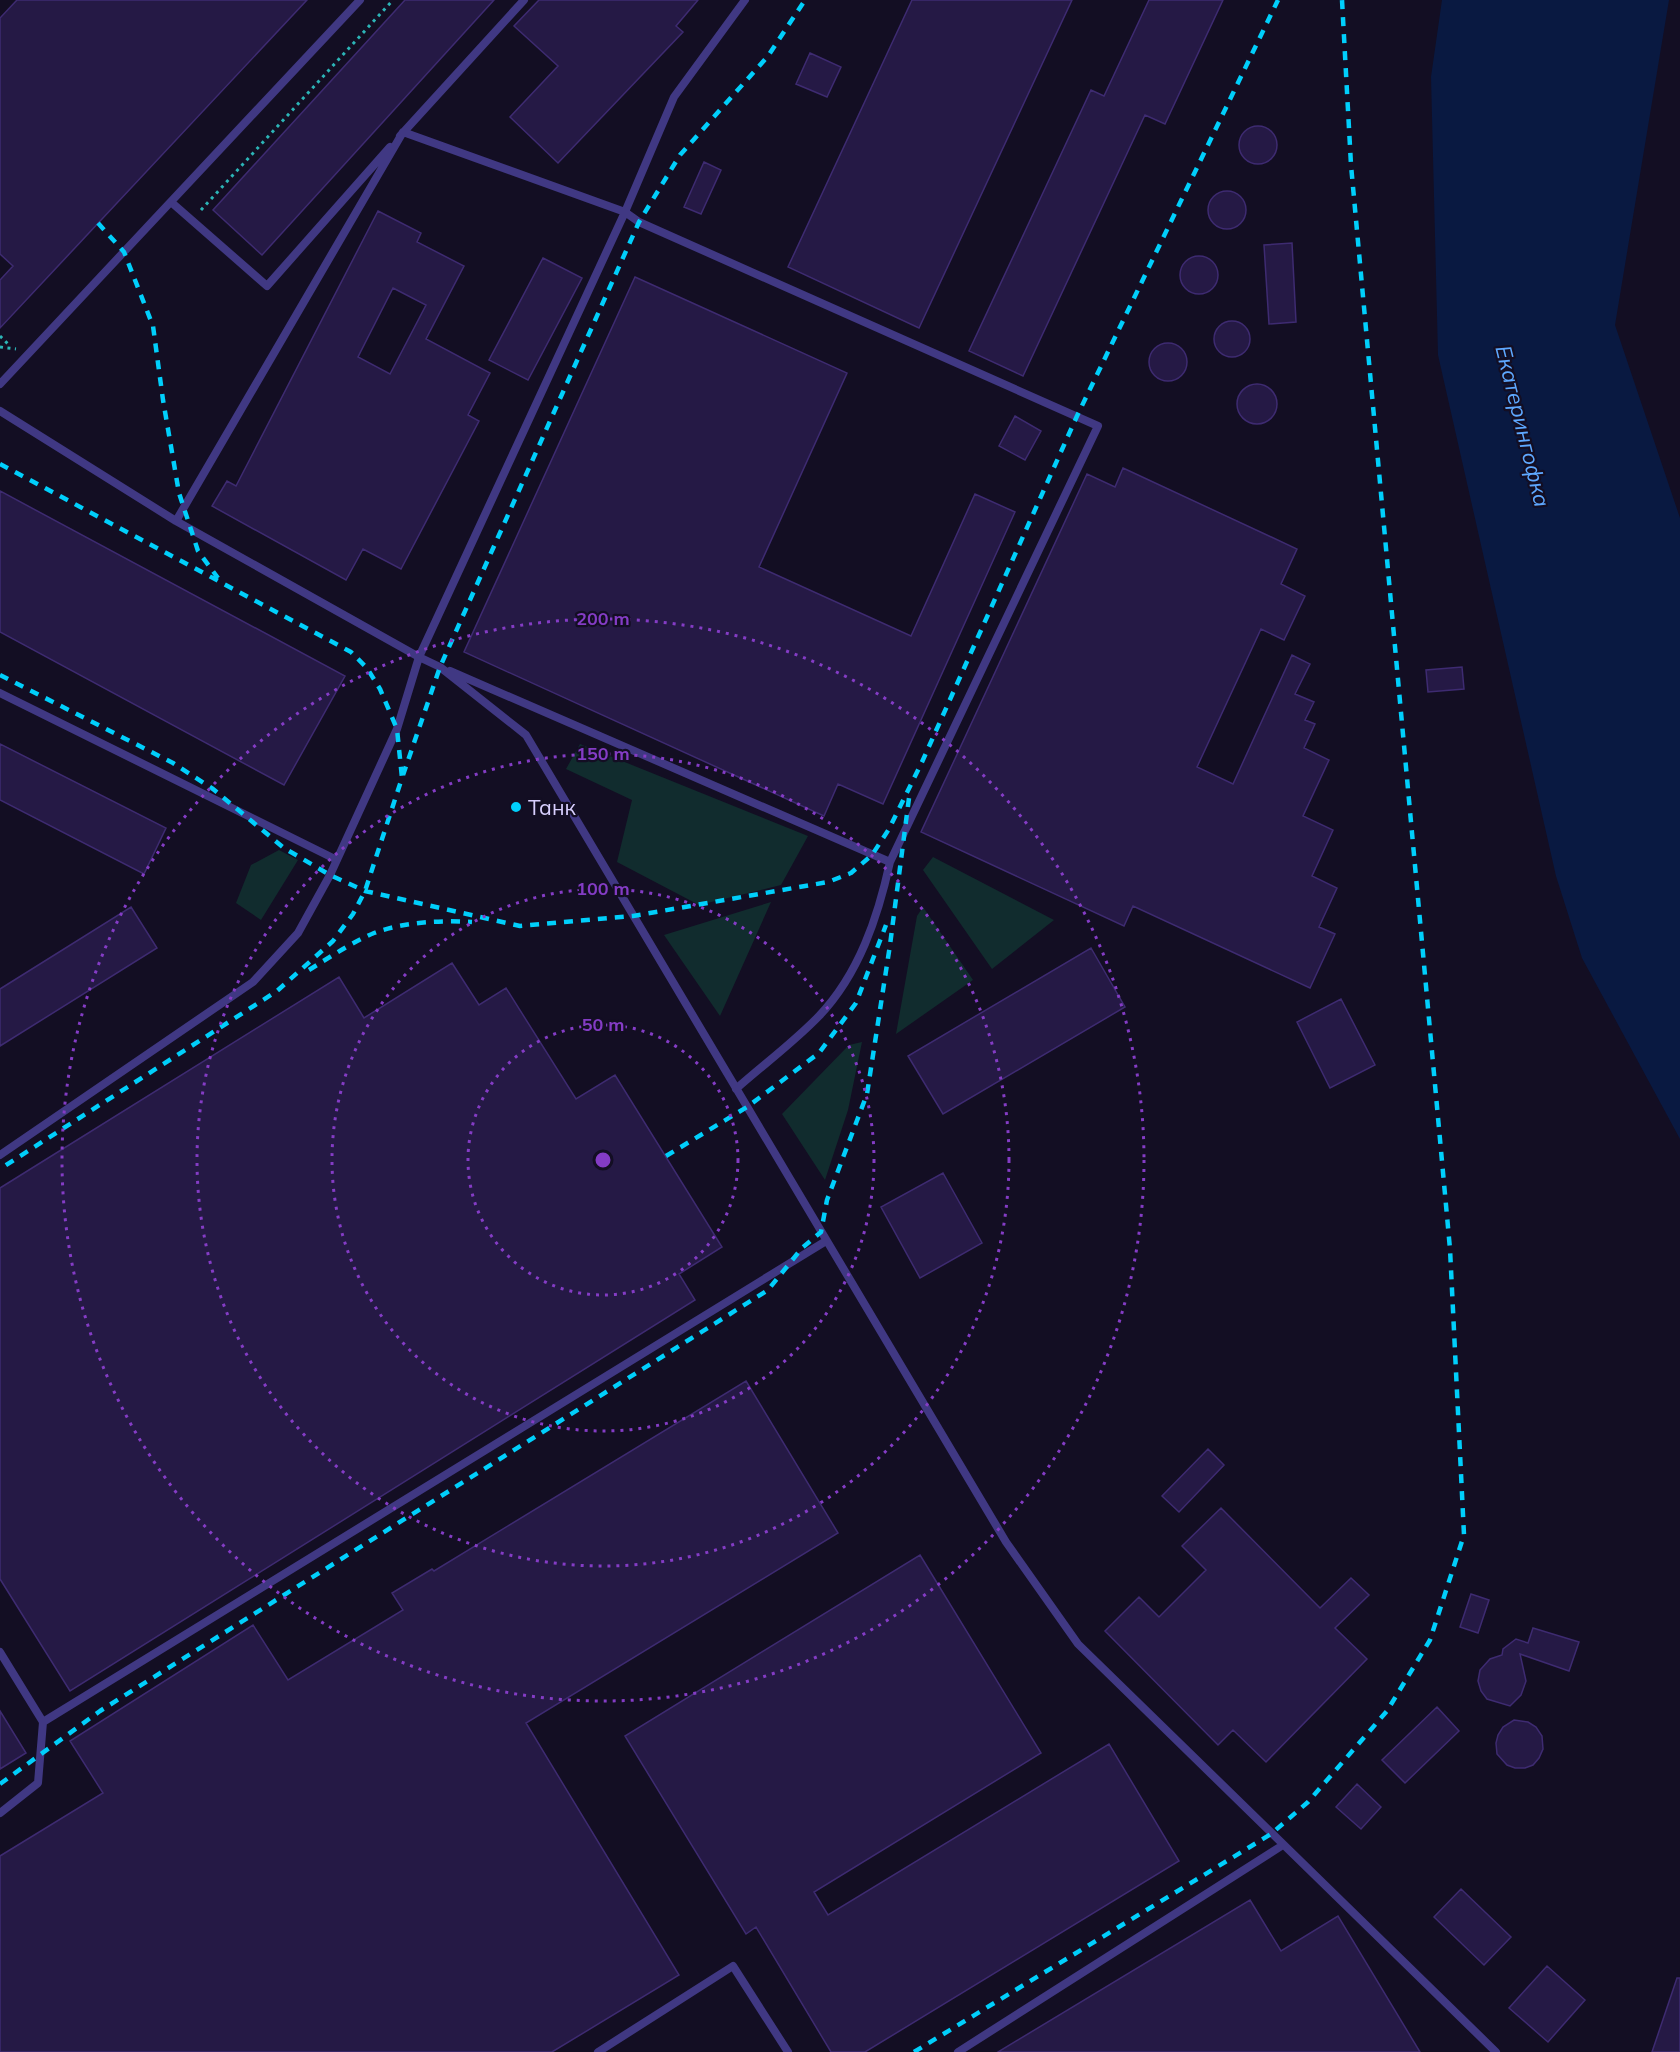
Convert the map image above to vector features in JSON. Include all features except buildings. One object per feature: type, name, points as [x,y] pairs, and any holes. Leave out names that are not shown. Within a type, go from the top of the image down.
[{"type":"lane","points":[[0,384],[360,0]]},
{"type":"lane","points":[[171,202],[267,286],[524,0]]},
{"type":"lane","points":[[0,1155],[253,982],[298,933],[337,860],[397,729],[419,657],[625,212],[674,97],[745,0]]},
{"type":"lane","points":[[403,132],[625,212],[639,222],[1098,426],[890,862],[883,896],[861,954],[841,988],[819,1016],[736,1089]]},
{"type":"lane","points":[[176,521],[403,132]]},
{"type":"lane","points":[[0,411],[176,521],[419,657],[890,862]]},
{"type":"lane","points":[[440,667],[526,735],[1006,1542],[1078,1644],[1496,2052]]},
{"type":"lane","points":[[0,693],[337,860]]},
{"type":"lane","points":[[43,1722],[826,1240]]},
{"type":"lane","points":[[0,1652],[43,1722],[38,1783],[0,1813]]},
{"type":"lane","points":[[958,2052],[1283,1845]]},
{"type":"lane","points":[[598,2052],[733,1966],[788,2052]]},
{"type":"path","points":[[191,220],[393,0]]},
{"type":"path","points":[[0,336],[12,347]]},
{"type":"green space","points":[[580,744],[808,836],[781,885],[699,905],[617,862],[632,800],[566,769]]},
{"type":"green space","points":[[279,850],[298,860],[261,920],[236,903],[251,865]]},
{"type":"green space","points":[[933,857],[1054,920],[992,969],[923,870]]},
{"type":"green space","points":[[771,902],[720,1016],[664,935]]},
{"type":"green space","points":[[923,907],[973,980],[896,1034],[917,916]]},
{"type":"green space","points":[[862,1042],[848,1110],[825,1180],[782,1114],[849,1045]]},
{"type":"water","name":"Екатерингофка","points":[[1442,0],[1669,0],[1615,325],[1680,518],[1680,1139],[1582,958],[1556,876],[1438,355],[1431,77]]},
{"type":"railway","points":[[403,775],[440,667],[639,222],[680,155],[768,56],[805,0]]},
{"type":"railway","points":[[0,675],[173,763],[213,789],[284,848],[330,875],[365,891],[520,926],[633,916],[828,882],[851,873],[872,855],[889,829],[922,762],[1077,416],[1278,0]]},
{"type":"railway","points":[[914,2052],[1271,1834],[1308,1802],[1387,1711],[1430,1640],[1464,1535],[1450,1249],[1351,165],[1342,0]]},
{"type":"railway","points":[[98,223],[124,252],[153,326],[179,493],[198,551],[218,578]]},
{"type":"railway","points":[[0,464],[351,652],[367,668],[380,689],[397,729],[402,778],[365,891],[353,914],[333,941],[277,991],[0,1169]]},
{"type":"railway","points":[[0,1784],[100,1711],[768,1290],[802,1248],[821,1232],[827,1200],[867,1094],[890,945],[909,798]]},
{"type":"railway","points":[[309,970],[357,941],[386,929],[422,923],[472,922]]},
{"type":"railway","points":[[666,1156],[747,1107],[819,1053],[856,1003],[886,925]]},
{"type":"place","name":"Танк","points":[[516,807]]}]
